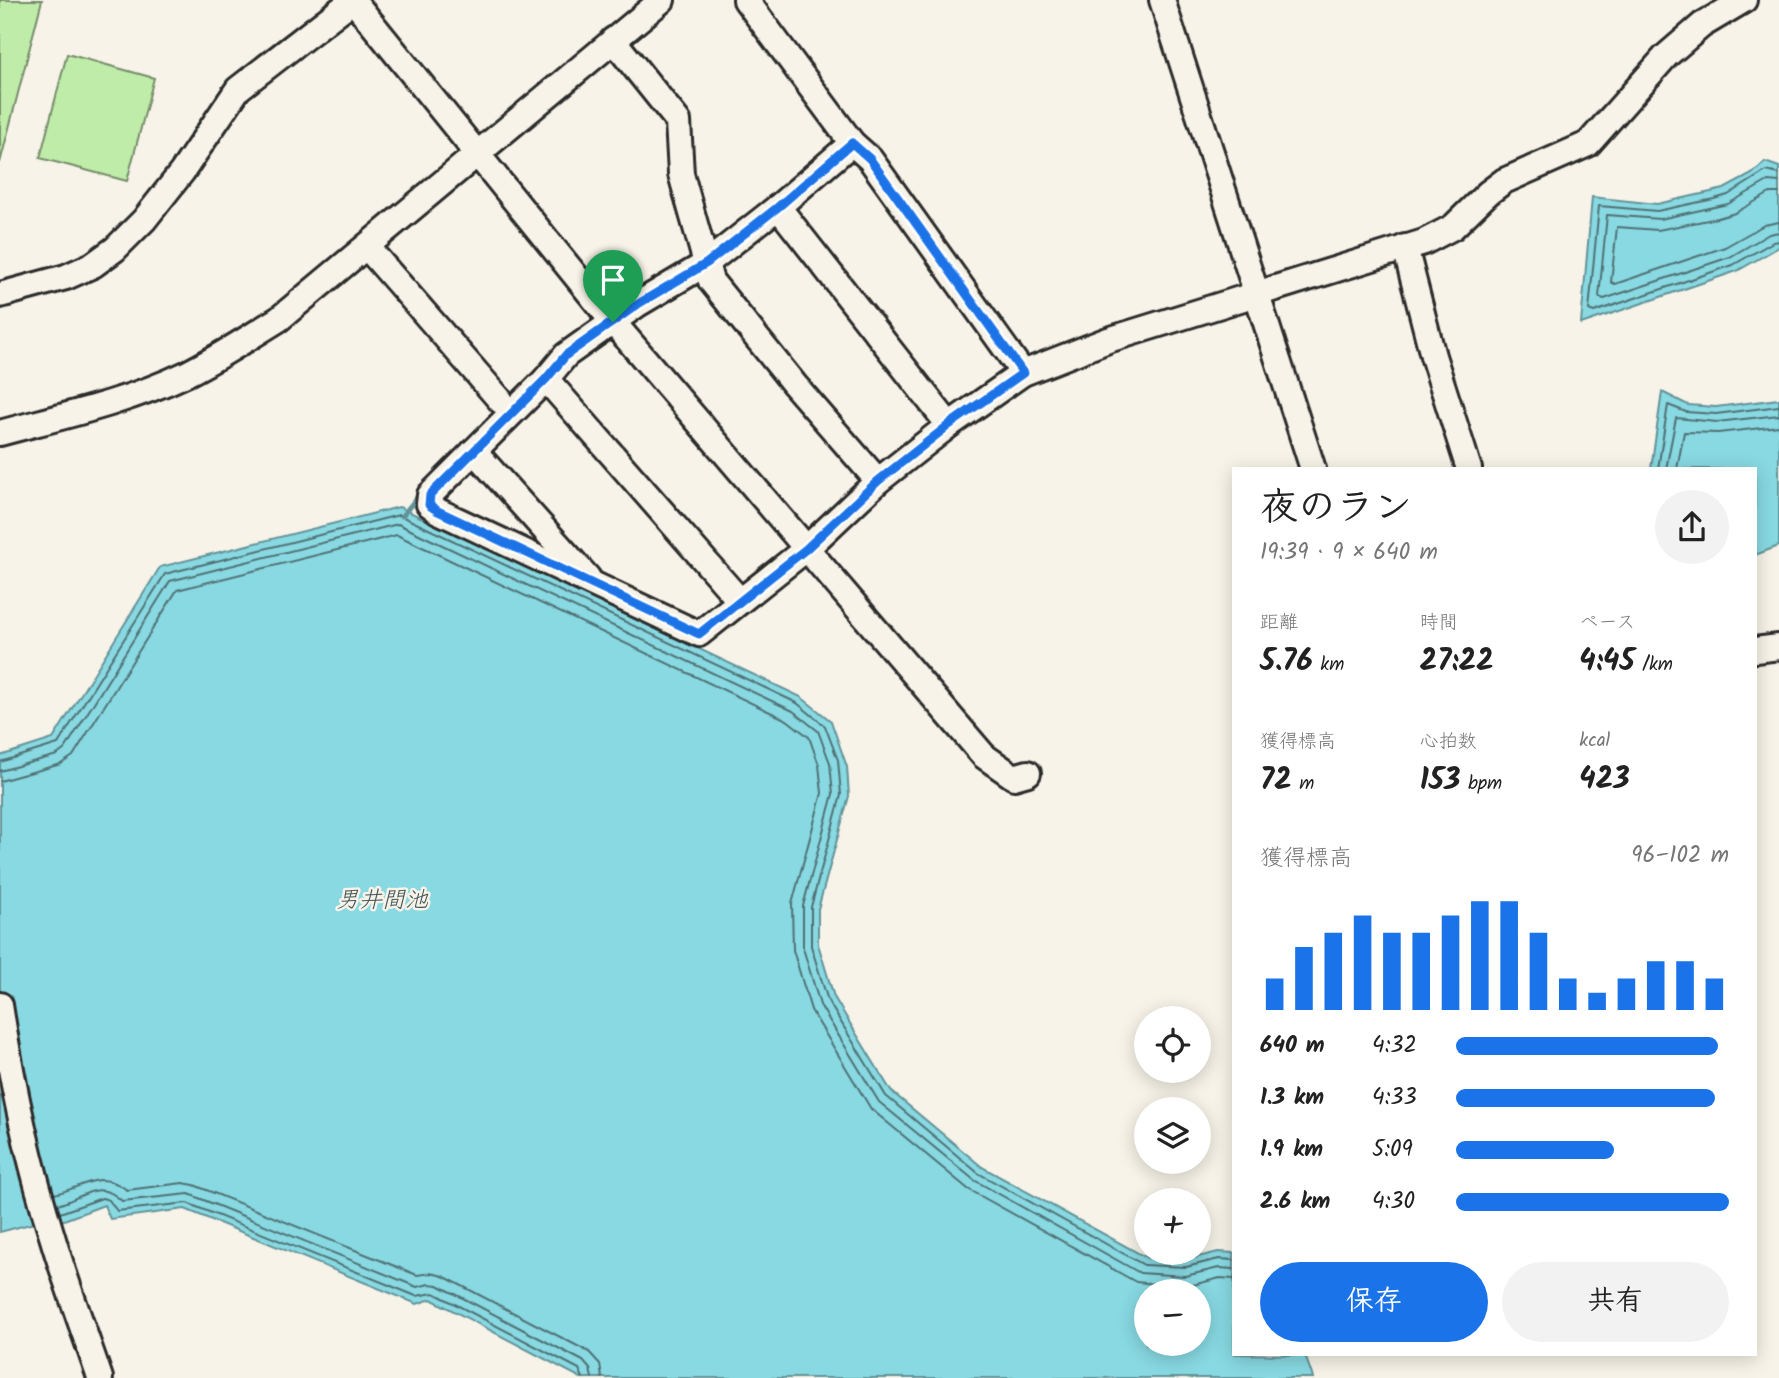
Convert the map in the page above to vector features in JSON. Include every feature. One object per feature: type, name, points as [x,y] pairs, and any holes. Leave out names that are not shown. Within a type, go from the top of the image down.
[{"type":"street","points":[[0,295],[66,277],[93,265],[115,248],[152,211],[238,89],[353,0],[613,322],[984,756],[1014,777],[1028,773]]},
{"type":"street","points":[[0,433],[96,408],[184,374],[224,354],[279,319],[662,0]]},
{"type":"street","points":[[746,0],[852,143],[870,159],[1023,373]]},
{"type":"street","points":[[1163,0],[1312,467]]},
{"type":"street","points":[[852,143],[778,207],[707,263],[638,304],[566,355],[546,379],[430,495],[429,505],[699,634],[806,549],[878,481],[949,425],[1023,373],[1108,340],[1423,242],[1453,228],[1488,192],[1504,181],[1588,144],[1666,56],[1702,25],[1744,0]]},
{"type":"street","points":[[613,40],[678,121],[681,174],[712,281],[793,384],[878,481]]},
{"type":"street","points":[[778,207],[949,425]]},
{"type":"street","points":[[367,247],[502,401]]},
{"type":"street","points":[[1405,247],[1433,356],[1468,467]]},
{"type":"street","points":[[546,379],[740,601]]},
{"type":"street","points":[[474,451],[595,586]]},
{"type":"street","points":[[1757,650],[1779,647]]},
{"type":"street","points":[[0,1005],[29,1153],[52,1236],[100,1378]]},
{"type":"green space","points":[[0,0],[42,0],[0,163]]},
{"type":"green space","points":[[67,54],[154,78],[127,181],[40,158]]},
{"type":"water","points":[[1765,162],[1779,167],[1779,247],[1737,271],[1581,324],[1592,197],[1657,204],[1724,189],[1752,174]]},
{"type":"water","points":[[1662,392],[1688,405],[1716,407],[1779,399],[1779,546],[1757,554],[1757,467],[1651,467]]},
{"type":"water","name":"男井間池","points":[[399,507],[801,697],[831,721],[847,767],[849,796],[818,909],[818,944],[834,997],[891,1091],[982,1167],[1134,1251],[1134,1265],[1211,1265],[1211,1254],[1232,1253],[1232,1356],[1305,1356],[1313,1378],[581,1378],[431,1299],[417,1304],[185,1209],[110,1219],[104,1205],[64,1220],[30,1224],[0,1232],[0,756],[53,739],[160,567]]},
{"type":"waterway","points":[[402,516],[422,491]]},
{"type":"route","points":[[852,143],[870,159],[1023,373],[949,425],[878,481],[806,549],[699,634],[429,505],[430,495],[546,379],[566,355],[613,322],[707,263],[778,207],[852,143]]}]
